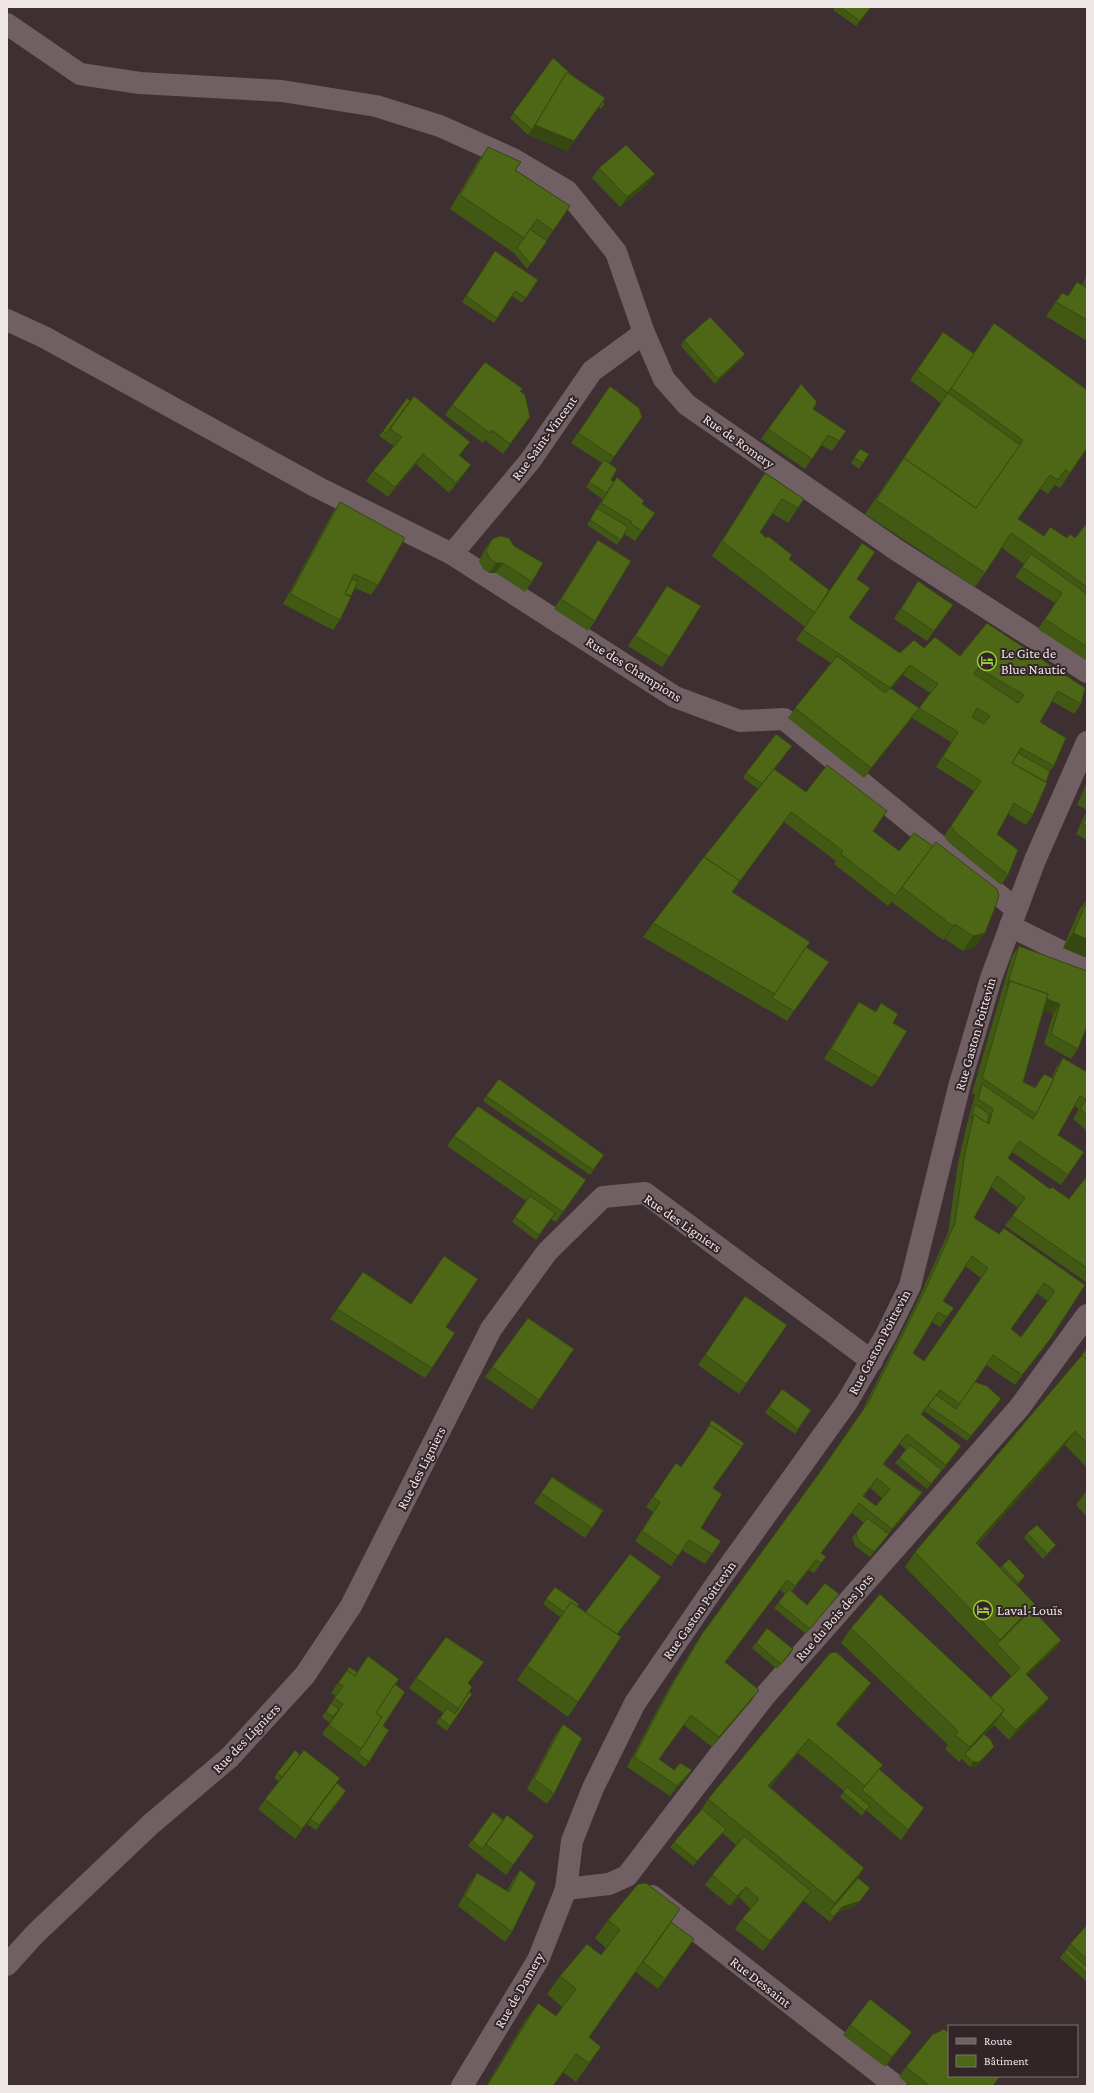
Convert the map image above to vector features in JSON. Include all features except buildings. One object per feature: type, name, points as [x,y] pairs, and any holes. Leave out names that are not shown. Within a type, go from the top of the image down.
[{"type":"street","name":"Rue de Romery","points":[[7,24],[80,74],[140,83],[282,91],[376,106],[440,126],[513,159],[567,191],[616,252],[644,333],[664,379],[687,405],[898,551],[1087,672]]},
{"type":"street","name":"Rue des Champions","points":[[7,320],[44,337],[317,487],[452,554],[675,697],[740,721],[784,719],[1013,917],[1087,964]]},
{"type":"street","name":"Rue Saint-Vincent","points":[[452,554],[530,461],[592,371],[644,333]]},
{"type":"street","name":"Rue Gaston Poittevin","points":[[566,1889],[572,1842],[593,1788],[635,1703],[717,1583],[847,1402],[872,1361],[910,1286],[959,1088],[991,978],[1034,860],[1087,742]]},
{"type":"street","name":"Rue des Ligniers","points":[[7,1965],[35,1934],[151,1824],[230,1757],[306,1675],[351,1606],[492,1329],[547,1252],[603,1197],[645,1193],[872,1361]]},
{"type":"street","name":"Rue du Bois des Jots","points":[[566,1889],[609,1884],[627,1876],[763,1698],[1019,1408],[1087,1315]]},
{"type":"street","name":"Rue Dessaint","points":[[627,1876],[896,2086]]},
{"type":"street","name":"Rue de Damery","points":[[462,2086],[538,1960],[566,1889]]},
{"type":"place","name":"Le Gite de Blue Nautic","points":[[987,661]]},
{"type":"place","name":"Laval-Louïs","points":[[983,1610]]}]
